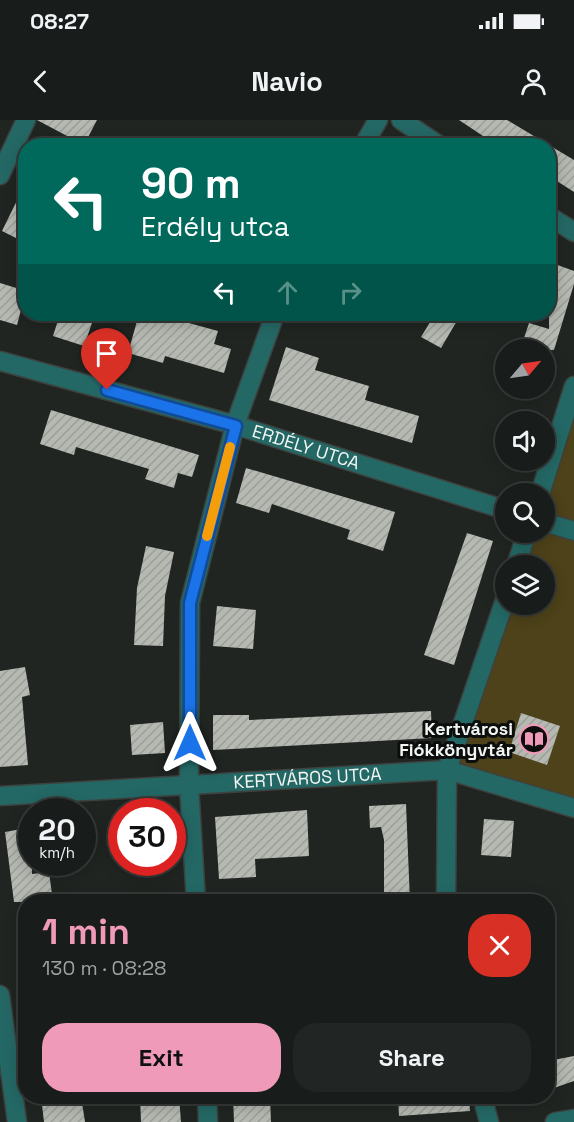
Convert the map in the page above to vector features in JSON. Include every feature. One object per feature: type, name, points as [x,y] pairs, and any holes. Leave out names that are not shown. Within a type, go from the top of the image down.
[{"type":"street","points":[[0,175],[26,120]]},
{"type":"street","points":[[368,138],[378,120]]},
{"type":"street","points":[[401,120],[429,138]]},
{"type":"street","points":[[556,220],[574,232]]},
{"type":"street","points":[[196,894],[189,785],[190,603],[236,426],[272,321]]},
{"type":"street","name":"ERDÉLY UTCA","points":[[0,361],[236,426],[495,507]]},
{"type":"street","points":[[543,483],[574,386]]},
{"type":"street","points":[[555,525],[574,531]]},
{"type":"street","points":[[446,894],[447,770],[500,615]]},
{"type":"street","name":"KERTVÁROS UTCA","points":[[0,796],[447,770],[574,806]]},
{"type":"street","points":[[0,994],[17,1122]]},
{"type":"street","points":[[207,1104],[208,1122]]},
{"type":"street","points":[[484,1104],[489,1122]]},
{"type":"street","points":[[555,1122],[574,1119]]},
{"type":"shaded area","points":[[574,386],[574,802],[447,770],[502,615],[555,615],[555,555],[519,555],[524,543],[555,543],[555,483],[547,483],[550,471],[555,471],[555,454]]},
{"type":"building","points":[[37,120],[97,120],[88,138],[71,138]]},
{"type":"building","points":[[459,120],[507,120],[537,138],[486,138]]},
{"type":"building","points":[[556,149],[574,160],[574,192],[556,180]]},
{"type":"building","points":[[18,198],[18,239],[2,231]]},
{"type":"building","points":[[556,264],[574,271],[574,284],[555,347],[555,339],[524,339],[529,323],[549,329],[549,321],[556,321]]},
{"type":"building","points":[[0,283],[18,289],[18,321],[17,325],[0,320]]},
{"type":"building","points":[[58,321],[93,321],[84,346],[53,336]]},
{"type":"building","points":[[137,321],[182,321],[218,331],[214,344],[231,349],[224,373],[165,356],[163,363],[128,353]]},
{"type":"building","points":[[431,321],[457,321],[441,348],[421,337]]},
{"type":"building","points":[[286,347],[319,358],[315,370],[369,386],[365,400],[419,416],[412,443],[269,400]]},
{"type":"building","points":[[51,410],[199,455],[192,477],[178,473],[174,488],[145,479],[149,469],[76,447],[74,455],[40,444]]},
{"type":"building","points":[[246,468],[395,512],[383,551],[347,539],[350,530],[272,504],[269,513],[236,503]]},
{"type":"building","points":[[467,533],[493,541],[454,665],[424,655]]},
{"type":"building","points":[[146,546],[174,552],[165,596],[163,646],[134,645],[137,588]]},
{"type":"building","points":[[217,606],[256,610],[253,649],[213,646]]},
{"type":"building","points":[[25,667],[30,695],[22,697],[28,765],[0,767],[0,671]]},
{"type":"building","points":[[431,711],[432,738],[213,750],[213,715],[249,715],[249,720]]},
{"type":"building","name":"Kertvárosi Fiókkönyvtár","points":[[521,713],[560,726],[547,765],[509,752]]},
{"type":"building","points":[[163,722],[165,753],[132,755],[130,725]]},
{"type":"building","points":[[406,804],[410,894],[384,894],[384,840],[381,827],[370,828],[369,806]]},
{"type":"building","points":[[307,810],[309,856],[255,859],[256,877],[219,879],[215,817]]},
{"type":"building","points":[[484,819],[514,821],[511,857],[481,855]]},
{"type":"building","points":[[18,830],[18,876],[50,876],[52,894],[18,894],[18,902],[14,902],[5,832]]},
{"type":"building","points":[[574,1056],[574,1081],[555,1088],[555,1060]]},
{"type":"building","points":[[42,1104],[82,1104],[85,1122],[44,1122]]},
{"type":"building","points":[[140,1104],[180,1104],[181,1122],[141,1122]]},
{"type":"building","points":[[233,1104],[270,1104],[271,1122],[234,1122]]},
{"type":"building","points":[[398,1104],[470,1104],[470,1111],[399,1116]]},
{"type":"slow traffic","points":[[207,536],[230,447]]},
{"type":"place","name":"Kertvárosi Fiókkönyvtár","points":[[534,739]]},
{"type":"route","points":[[107,390],[236,426],[190,603],[190,743]]}]
